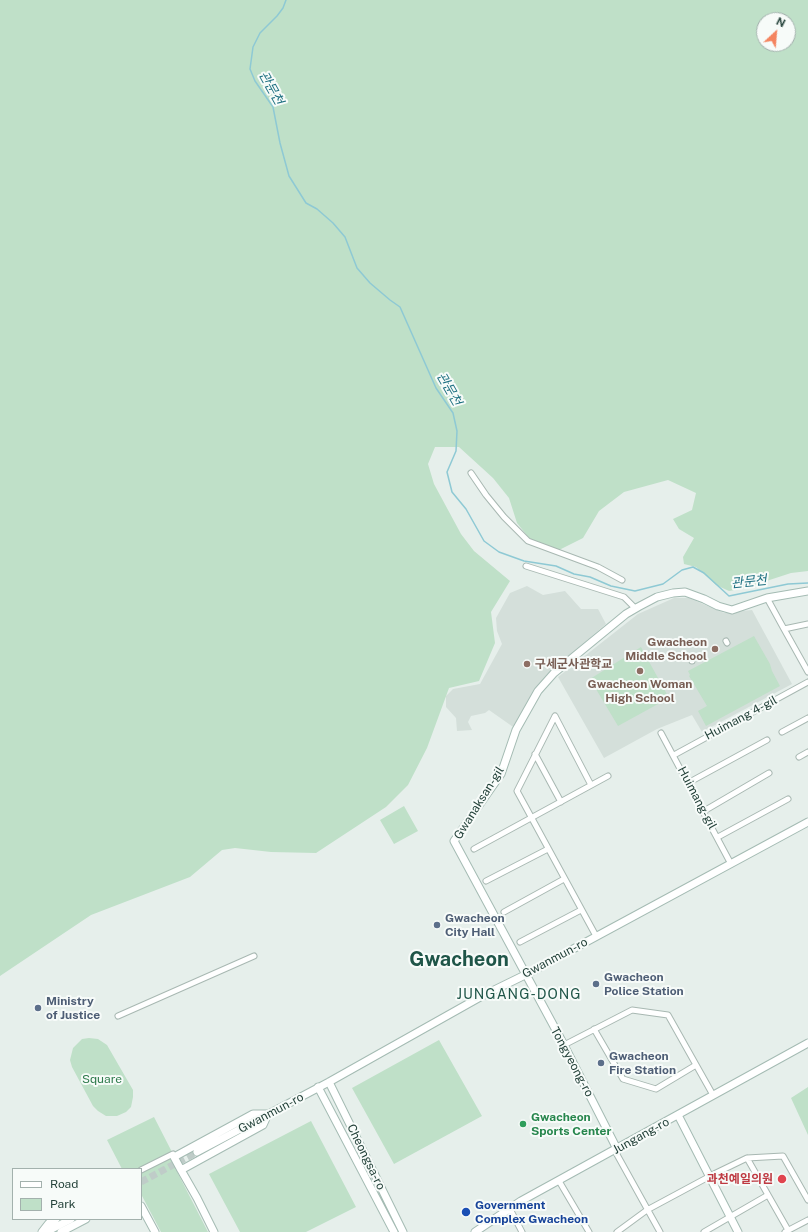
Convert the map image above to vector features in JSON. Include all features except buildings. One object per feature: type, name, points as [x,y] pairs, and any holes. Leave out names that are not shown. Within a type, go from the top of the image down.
[{"type":"street","points":[[471,473],[486,495],[504,517],[528,541],[598,567],[622,580]]},
{"type":"street","points":[[526,566],[624,597],[635,608]]},
{"type":"street","name":"Gwanaksan-gil","points":[[525,975],[454,841],[501,774],[516,730],[538,691],[554,673],[635,608],[657,597],[685,592],[718,606],[732,610],[767,598],[808,592]]},
{"type":"street","points":[[767,598],[808,672]]},
{"type":"street","points":[[784,629],[808,624]]},
{"type":"street","name":"Huimang 4-gil","points":[[674,754],[808,682]]},
{"type":"street","points":[[591,785],[555,716],[517,791],[596,936]]},
{"type":"street","points":[[782,732],[808,718]]},
{"type":"street","name":"Huimang-gil","points":[[661,733],[674,754],[731,864]]},
{"type":"street","points":[[688,783],[767,740]]},
{"type":"street","points":[[799,757],[808,752]]},
{"type":"street","points":[[535,754],[561,802]]},
{"type":"street","points":[[704,811],[769,773]]},
{"type":"street","points":[[474,849],[608,776]]},
{"type":"street","points":[[718,837],[788,799]]},
{"type":"street","name":"Gwanmun-ro","points":[[198,1152],[329,1082],[482,996],[525,975],[808,822]]},
{"type":"street","points":[[486,881],[548,849]]},
{"type":"street","points":[[504,912],[564,879]]},
{"type":"street","points":[[520,942],[581,910]]},
{"type":"street","points":[[118,1016],[254,956]]},
{"type":"street","name":"Tongyeong-ro","points":[[525,975],[564,1045],[616,1150]]},
{"type":"street","points":[[564,1045],[632,1010],[668,1015],[712,1095]]},
{"type":"street","points":[[594,1029],[623,1079],[656,1089],[696,1065]]},
{"type":"street","name":"Jungang-ro","points":[[475,1232],[521,1202],[558,1181],[808,1043]]},
{"type":"street","name":"Cheongsa-ro","points":[[329,1082],[403,1232]]},
{"type":"street","name":"Cheongsa-ro","points":[[318,1087],[394,1232]]},
{"type":"street","points":[[142,1170],[253,1114],[268,1114],[263,1125],[181,1170]]},
{"type":"street","points":[[678,1115],[738,1232]]},
{"type":"street","points":[[616,1150],[660,1232]]},
{"type":"street","points":[[173,1155],[214,1232]]},
{"type":"street","points":[[617,1232],[647,1210],[747,1158],[782,1156],[808,1200]]},
{"type":"street","points":[[747,1158],[787,1231],[808,1220]]},
{"type":"street","points":[[558,1181],[589,1232]]},
{"type":"street","points":[[704,1232],[768,1195]]},
{"type":"street","points":[[142,1208],[155,1232]]},
{"type":"street","points":[[510,1209],[522,1232]]},
{"type":"street","points":[[42,1232],[49,1223],[54,1220]]},
{"type":"street","points":[[46,1232],[69,1220]]},
{"type":"street","points":[[61,1232],[84,1220]]},
{"type":"shaded area","name":"구세군사관학교","points":[[527,586],[543,595],[565,591],[581,609],[598,609],[606,624],[579,647],[574,656],[552,672],[516,729],[489,710],[485,713],[471,716],[468,722],[472,730],[457,731],[456,718],[446,707],[446,696],[453,689],[480,684],[502,644],[497,631],[496,618],[510,593]]},
{"type":"shaded area","points":[[674,598],[689,598],[724,613],[752,610],[792,684],[702,732],[692,715],[657,729],[604,758],[558,677],[638,614]]},
{"type":"green space","points":[[0,0],[808,0],[808,571],[791,573],[745,588],[729,591],[716,585],[696,567],[684,564],[683,557],[694,538],[679,529],[673,519],[692,510],[696,493],[668,480],[624,492],[599,511],[583,538],[557,551],[533,543],[517,523],[509,498],[493,478],[459,447],[435,447],[428,464],[434,484],[461,534],[474,551],[510,581],[491,612],[495,643],[479,681],[449,688],[427,748],[408,785],[386,807],[316,853],[271,852],[235,848],[222,850],[190,877],[91,915],[0,976]]},
{"type":"green space","points":[[754,636],[770,664],[780,686],[706,726],[698,711],[707,706],[689,676],[688,671]]},
{"type":"green space","points":[[641,647],[669,698],[618,726],[590,679]]},
{"type":"green space","points":[[404,806],[418,831],[394,844],[380,820]]},
{"type":"green space","name":"Square","points":[[82,1039],[98,1039],[107,1045],[133,1090],[131,1107],[126,1112],[117,1116],[106,1116],[93,1106],[72,1067],[70,1060],[73,1048]]},
{"type":"green space","points":[[439,1040],[482,1116],[394,1164],[352,1088]]},
{"type":"green space","points":[[808,1087],[808,1135],[791,1098]]},
{"type":"green space","points":[[154,1117],[173,1154],[169,1156],[208,1232],[161,1232],[142,1196],[142,1168],[121,1168],[107,1140]]},
{"type":"green space","points":[[311,1121],[356,1207],[306,1232],[240,1232],[209,1174]]},
{"type":"waterway","name":"관문천","points":[[286,0],[283,8],[277,16],[260,33],[253,47],[250,69],[255,81],[273,107],[280,143],[289,176],[306,203],[317,209],[333,223],[345,237],[357,268],[370,283],[400,307],[436,388],[453,413],[457,431],[456,451],[447,472],[452,492],[466,509],[484,541],[499,552],[524,561],[556,566],[574,574],[590,577],[611,586],[635,591],[663,584],[682,570],[693,567],[704,573],[729,596],[788,584],[808,583]]},
{"type":"tunnel","points":[[142,1181],[197,1152]]},
{"type":"place","name":"Gwacheon Middle School","points":[[715,649]]},
{"type":"place","name":"구세군사관학교","points":[[527,664]]},
{"type":"place","name":"Gwacheon Woman High School","points":[[640,671]]},
{"type":"place","name":"Gwacheon City Hall","points":[[437,925]]},
{"type":"place","name":"Gwacheon Police Station","points":[[596,984]]},
{"type":"place","name":"Ministry of Justice","points":[[38,1008]]},
{"type":"place","name":"Gwacheon Fire Station","points":[[601,1063]]},
{"type":"place","name":"Gwacheon Sports Center","points":[[523,1124]]},
{"type":"place","name":"과천예일의원","points":[[782,1179]]},
{"type":"place","name":"Government Complex Gwacheon","points":[[466,1212]]},
{"type":"district","name":"Gwacheon","points":[[459,960]]},
{"type":"district","name":"JUNGANG-DONG","points":[[519,995]]}]
